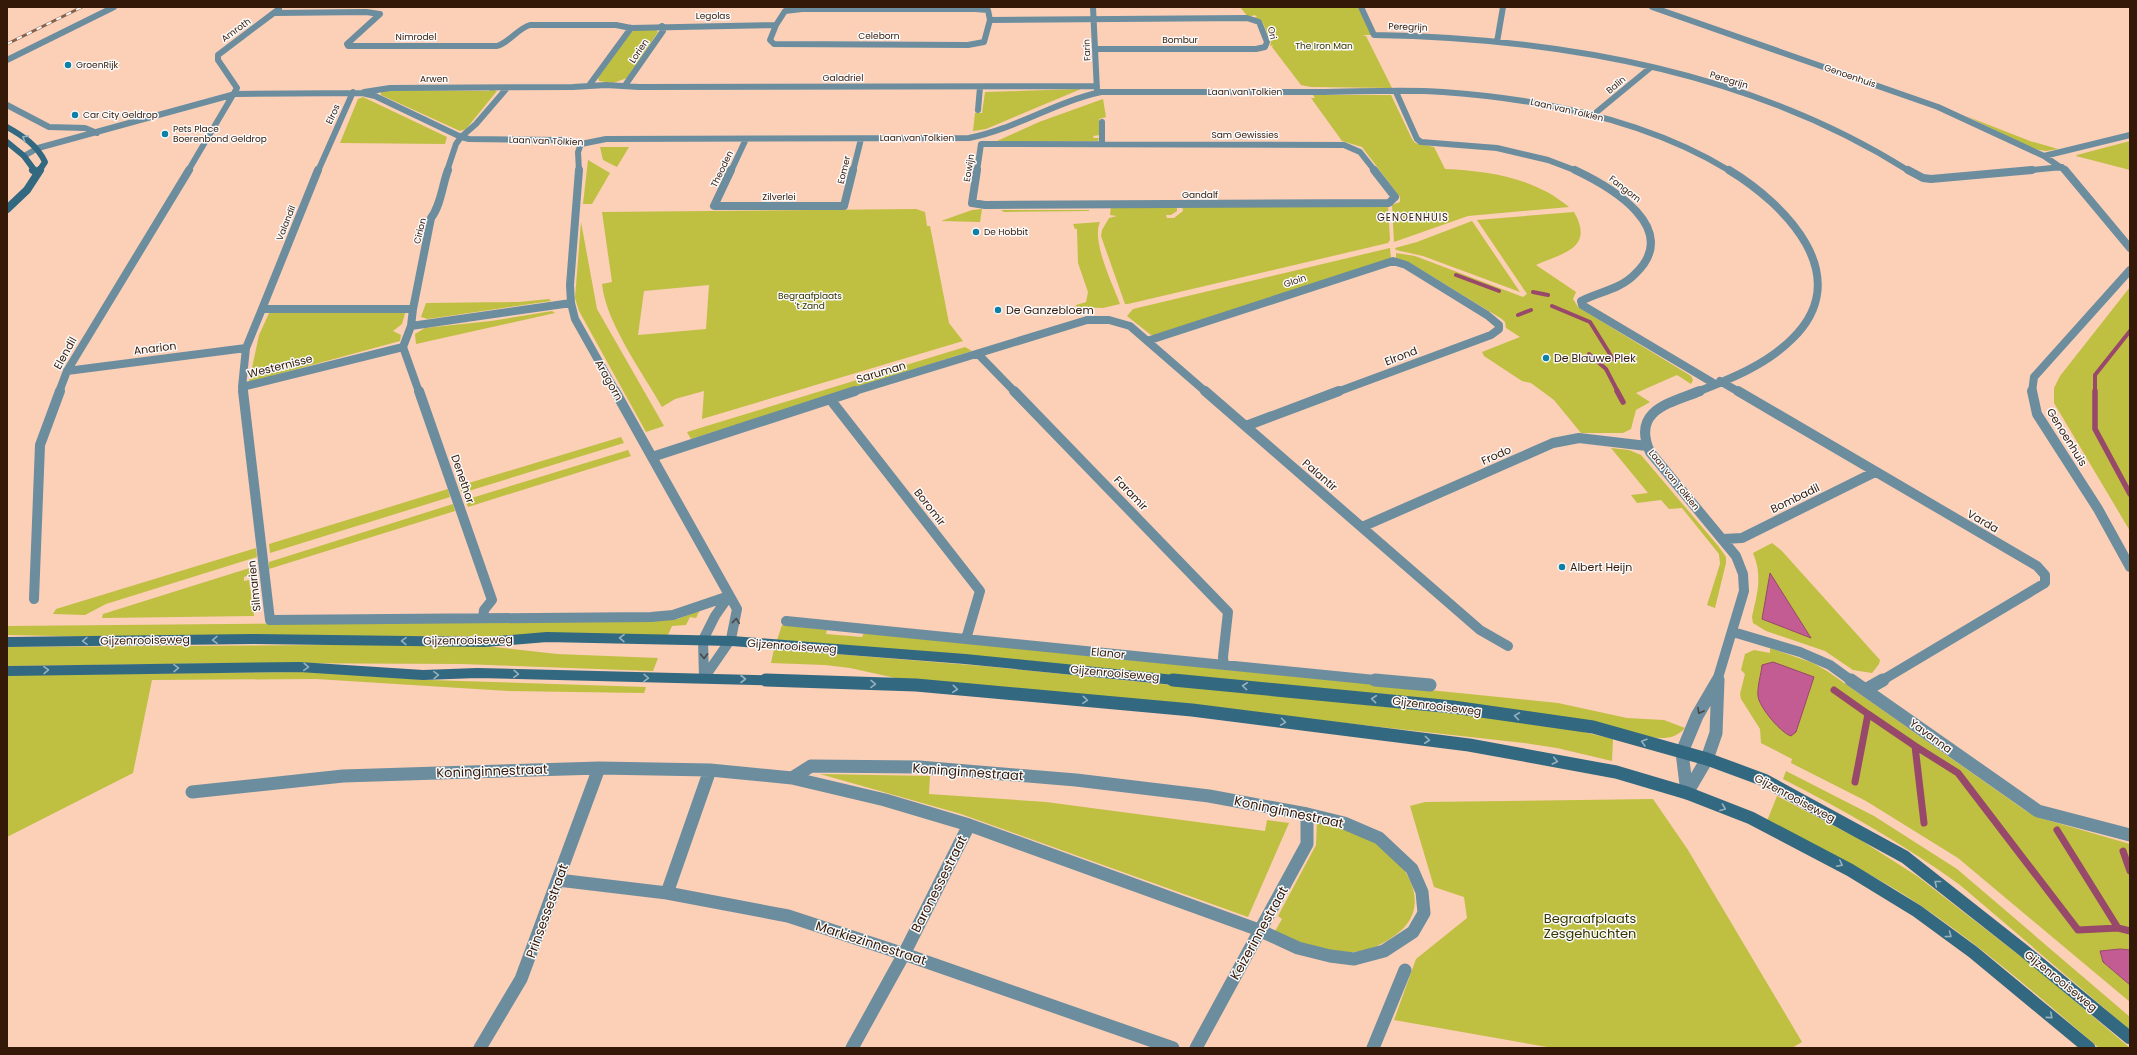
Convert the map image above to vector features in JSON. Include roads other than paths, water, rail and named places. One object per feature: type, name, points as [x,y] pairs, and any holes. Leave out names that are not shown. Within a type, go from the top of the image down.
[{"type":"main road","points":[[7,127],[40,150],[45,164],[27,190],[7,209]]},
{"type":"main road","points":[[7,142],[24,156],[31,168],[38,173]]},
{"type":"main road","name":"Gijzenrooiseweg","points":[[7,642],[254,639],[485,642],[547,637],[732,641],[965,659],[1453,706],[1593,727],[1706,759],[1764,780],[1905,857],[2023,950],[2130,1038]]},
{"type":"main road","points":[[7,670],[298,667],[423,675],[477,673],[704,678],[916,685],[1192,710],[1469,744],[1616,772],[1687,793],[1762,824],[1850,870],[1916,911],[1973,952],[2089,1048]]},
{"type":"street","points":[[7,60],[114,7]]},
{"type":"street","name":"Amroth","points":[[235,94],[237,88],[218,60],[218,55],[282,7]]},
{"type":"street","points":[[782,7],[787,10],[990,8],[990,20],[1094,19]]},
{"type":"street","name":"Farin","points":[[1093,7],[1097,93]]},
{"type":"street","name":"Peregrijn","points":[[1361,7],[1374,35],[1433,36],[1497,42],[1590,55],[1650,68],[1730,89],[1800,114],[1860,142],[1923,178],[1931,179],[2062,167]]},
{"type":"street","points":[[1497,42],[1503,7]]},
{"type":"street","name":"Genoenhuis","points":[[1652,7],[1938,107],[2044,156],[2062,167],[2130,248]]},
{"type":"street","points":[[776,25],[787,10]]},
{"type":"street","name":"Nimrodel","points":[[275,13],[379,13],[380,15],[347,44],[348,46],[497,46],[507,43],[522,27],[530,25],[621,25],[630,28]]},
{"type":"street","name":"Ori","points":[[1094,19],[1251,19],[1261,24],[1267,42],[1265,47]]},
{"type":"street","name":"Celeborn","points":[[776,25],[770,42],[777,45],[968,45],[984,42],[990,20]]},
{"type":"street","name":"Legolas","points":[[630,28],[662,26],[776,25]]},
{"type":"street","name":"Lorien","points":[[626,84],[663,31],[662,26]]},
{"type":"street","name":"Lorien","points":[[590,84],[630,28]]},
{"type":"street","name":"Bombur","points":[[1096,49],[1265,47]]},
{"type":"street","name":"Balin","points":[[1593,115],[1650,68]]},
{"type":"street","name":"Galadriel","points":[[590,84],[626,84],[639,87],[1097,86]]},
{"type":"street","name":"Arwen","points":[[362,93],[390,88],[573,87],[590,84]]},
{"type":"street","points":[[978,110],[980,87]]},
{"type":"street","points":[[461,137],[476,124],[507,88]]},
{"type":"street","name":"Laan van Tolkien","points":[[24,156],[40,150],[235,94],[353,92],[375,96],[461,137],[469,139],[564,140],[581,144],[606,139],[976,137],[989,135],[1097,93],[1396,92],[1442,92],[1497,97],[1552,106],[1593,115],[1674,142],[1726,168],[1766,195],[1791,220],[1809,246],[1814,260],[1818,281],[1817,294],[1808,319],[1796,335],[1781,348],[1766,359],[1656,409],[1650,415],[1646,427],[1646,446],[1655,460],[1723,539],[1736,556],[1743,574],[1744,591],[1719,677],[1697,716],[1682,752],[1687,793]]},
{"type":"street","name":"Elros","points":[[329,144],[353,92]]},
{"type":"street","name":"Fangorn","points":[[1396,92],[1416,139],[1421,142],[1483,146],[1542,159],[1596,180],[1632,206],[1643,219],[1650,235],[1651,248],[1644,264],[1625,282],[1581,301],[1582,305],[1717,382]]},
{"type":"street","name":"Elendil","points":[[34,598],[40,445],[67,371],[202,146],[235,94]]},
{"type":"street","points":[[7,105],[49,127],[85,128],[97,134]]},
{"type":"street","points":[[1102,122],[1102,144]]},
{"type":"street","points":[[2044,156],[2130,135]]},
{"type":"street","name":"Cirion","points":[[413,309],[431,218],[438,209],[440,193],[451,158],[456,144],[461,137]]},
{"type":"street","name":"Eowijn","points":[[972,203],[981,144],[978,142],[976,137]]},
{"type":"street","name":"Eomer","points":[[844,206],[861,138]]},
{"type":"street","name":"Theoden","points":[[714,206],[746,139]]},
{"type":"street","name":"Valandil","points":[[262,309],[329,144]]},
{"type":"street","name":"Aragorn","points":[[581,144],[578,152],[579,168],[571,303],[575,319],[729,596],[738,609],[732,641],[704,678]]},
{"type":"street","name":"Sam Gewissies","points":[[981,144],[1344,145],[1360,152],[1376,173]]},
{"type":"street","name":"Gandalf","points":[[972,203],[985,205],[1389,203],[1394,200],[1395,197],[1376,173]]},
{"type":"street","name":"Zilverlei","points":[[714,206],[844,206]]},
{"type":"street","name":"Gloin","points":[[1147,341],[1386,262],[1397,262],[1406,265],[1445,289]]},
{"type":"street","name":"Genoenhuis","points":[[2130,270],[2034,377],[2032,393],[2037,414],[2098,509],[2130,567]]},
{"type":"street","name":"Elrond","points":[[1246,426],[1491,335],[1499,329],[1499,325],[1492,319],[1445,289]]},
{"type":"street","points":[[411,326],[510,313],[571,303]]},
{"type":"street","points":[[262,309],[413,309],[411,326],[403,347]]},
{"type":"street","name":"Westernisse","points":[[262,309],[246,348],[242,387],[403,347]]},
{"type":"street","name":"Saruman","points":[[652,457],[830,399],[1087,320],[1102,318],[1118,320]]},
{"type":"street","name":"Palantir","points":[[1118,320],[1130,326],[1480,630],[1508,646]]},
{"type":"street","name":"Denethor","points":[[403,347],[492,600],[484,610],[482,618]]},
{"type":"street","name":"Anarion","points":[[67,371],[246,348]]},
{"type":"street","name":"Faramir","points":[[978,354],[1228,612],[1223,657],[1224,665]]},
{"type":"street","name":"Varda","points":[[1717,382],[2037,566],[2045,575],[2045,583],[1867,690]]},
{"type":"street","name":"Silmarien","points":[[242,387],[270,620],[482,618]]},
{"type":"street","name":"Boromir","points":[[830,399],[980,592],[966,639]]},
{"type":"street","name":"Frodo","points":[[1362,527],[1552,443],[1579,438],[1646,446]]},
{"type":"street","name":"Bombadil","points":[[1723,539],[1742,538],[1875,472]]},
{"type":"street","points":[[704,678],[704,640],[715,616],[729,596]]},
{"type":"street","name":"Gijzenrooiseweg","points":[[482,618],[650,617],[673,615],[729,596]]},
{"type":"street","name":"Elanor","points":[[786,621],[1430,685]]},
{"type":"street","name":"Yavanna","points":[[1733,632],[1800,652],[1830,665],[2038,811],[2130,835]]},
{"type":"street","name":"Laan van Tolkien","points":[[1687,793],[1706,759],[1716,733],[1719,677]]},
{"type":"street","name":"Koninginnestraat","points":[[192,792],[343,776],[599,768],[710,770],[792,778],[885,800],[969,826],[1259,930],[1298,948],[1330,956],[1354,959],[1384,951],[1412,932],[1424,913],[1422,892],[1412,869],[1379,838],[1344,823],[1307,814],[1201,795],[1076,780],[919,767],[811,766],[792,778]]},
{"type":"street","name":"Prinsessestraat","points":[[480,1048],[522,980],[599,768]]},
{"type":"street","points":[[667,893],[710,770]]},
{"type":"street","name":"Keizerinnestraat","points":[[1196,1048],[1307,844],[1307,814]]},
{"type":"street","name":"Baronessestraat","points":[[852,1048],[904,954],[969,826]]},
{"type":"street","name":"Markiezinnestraat","points":[[558,880],[667,893],[788,916],[904,954],[1173,1048]]},
{"type":"street","points":[[1373,1048],[1405,970]]},
{"type":"waterway","points":[[1456,275],[1499,291]]},
{"type":"waterway","points":[[1533,292],[1548,295]]},
{"type":"waterway","points":[[1552,306],[1590,322],[1613,359]]},
{"type":"waterway","points":[[1518,315],[1531,310]]},
{"type":"waterway","points":[[2130,331],[2095,375],[2095,429],[2130,494]]},
{"type":"waterway","points":[[1589,354],[1606,369],[1618,392]]},
{"type":"waterway","points":[[1617,391],[1623,402]]},
{"type":"waterway","points":[[1834,690],[1868,714]]},
{"type":"waterway","points":[[1855,782],[1868,714]]},
{"type":"waterway","points":[[1868,714],[1915,746]]},
{"type":"waterway","points":[[1915,746],[1958,773],[2078,930],[2118,928]]},
{"type":"waterway","points":[[1915,746],[1924,823]]},
{"type":"waterway","points":[[2057,830],[2118,928]]},
{"type":"waterway","points":[[2123,851],[2130,871]]},
{"type":"waterway","points":[[2118,928],[2130,931]]},
{"type":"railway","points":[[7,44],[82,7]]},
{"type":"place","name":"GroenRijk","points":[[68,65]]},
{"type":"place","name":"Car City Geldrop","points":[[75,115]]},
{"type":"place","name":"Pets Place Boerenbond Geldrop","points":[[165,134]]},
{"type":"place","name":"De Hobbit","points":[[976,232]]},
{"type":"place","name":"De Ganzebloem","points":[[998,310]]},
{"type":"place","name":"De Blauwe Plek","points":[[1546,358]]},
{"type":"place","name":"Albert Heijn","points":[[1562,567]]},
{"type":"district","name":"GENOENHUIS","points":[[1413,217]]},
{"type":"park label","name":"The Iron Man","points":[[1324,46]]},
{"type":"park label","name":"Begraafplaats 't Zand","points":[[810,302]]},
{"type":"park label","name":"Begraafplaats Zesgehuchten","points":[[1590,926]]}]
